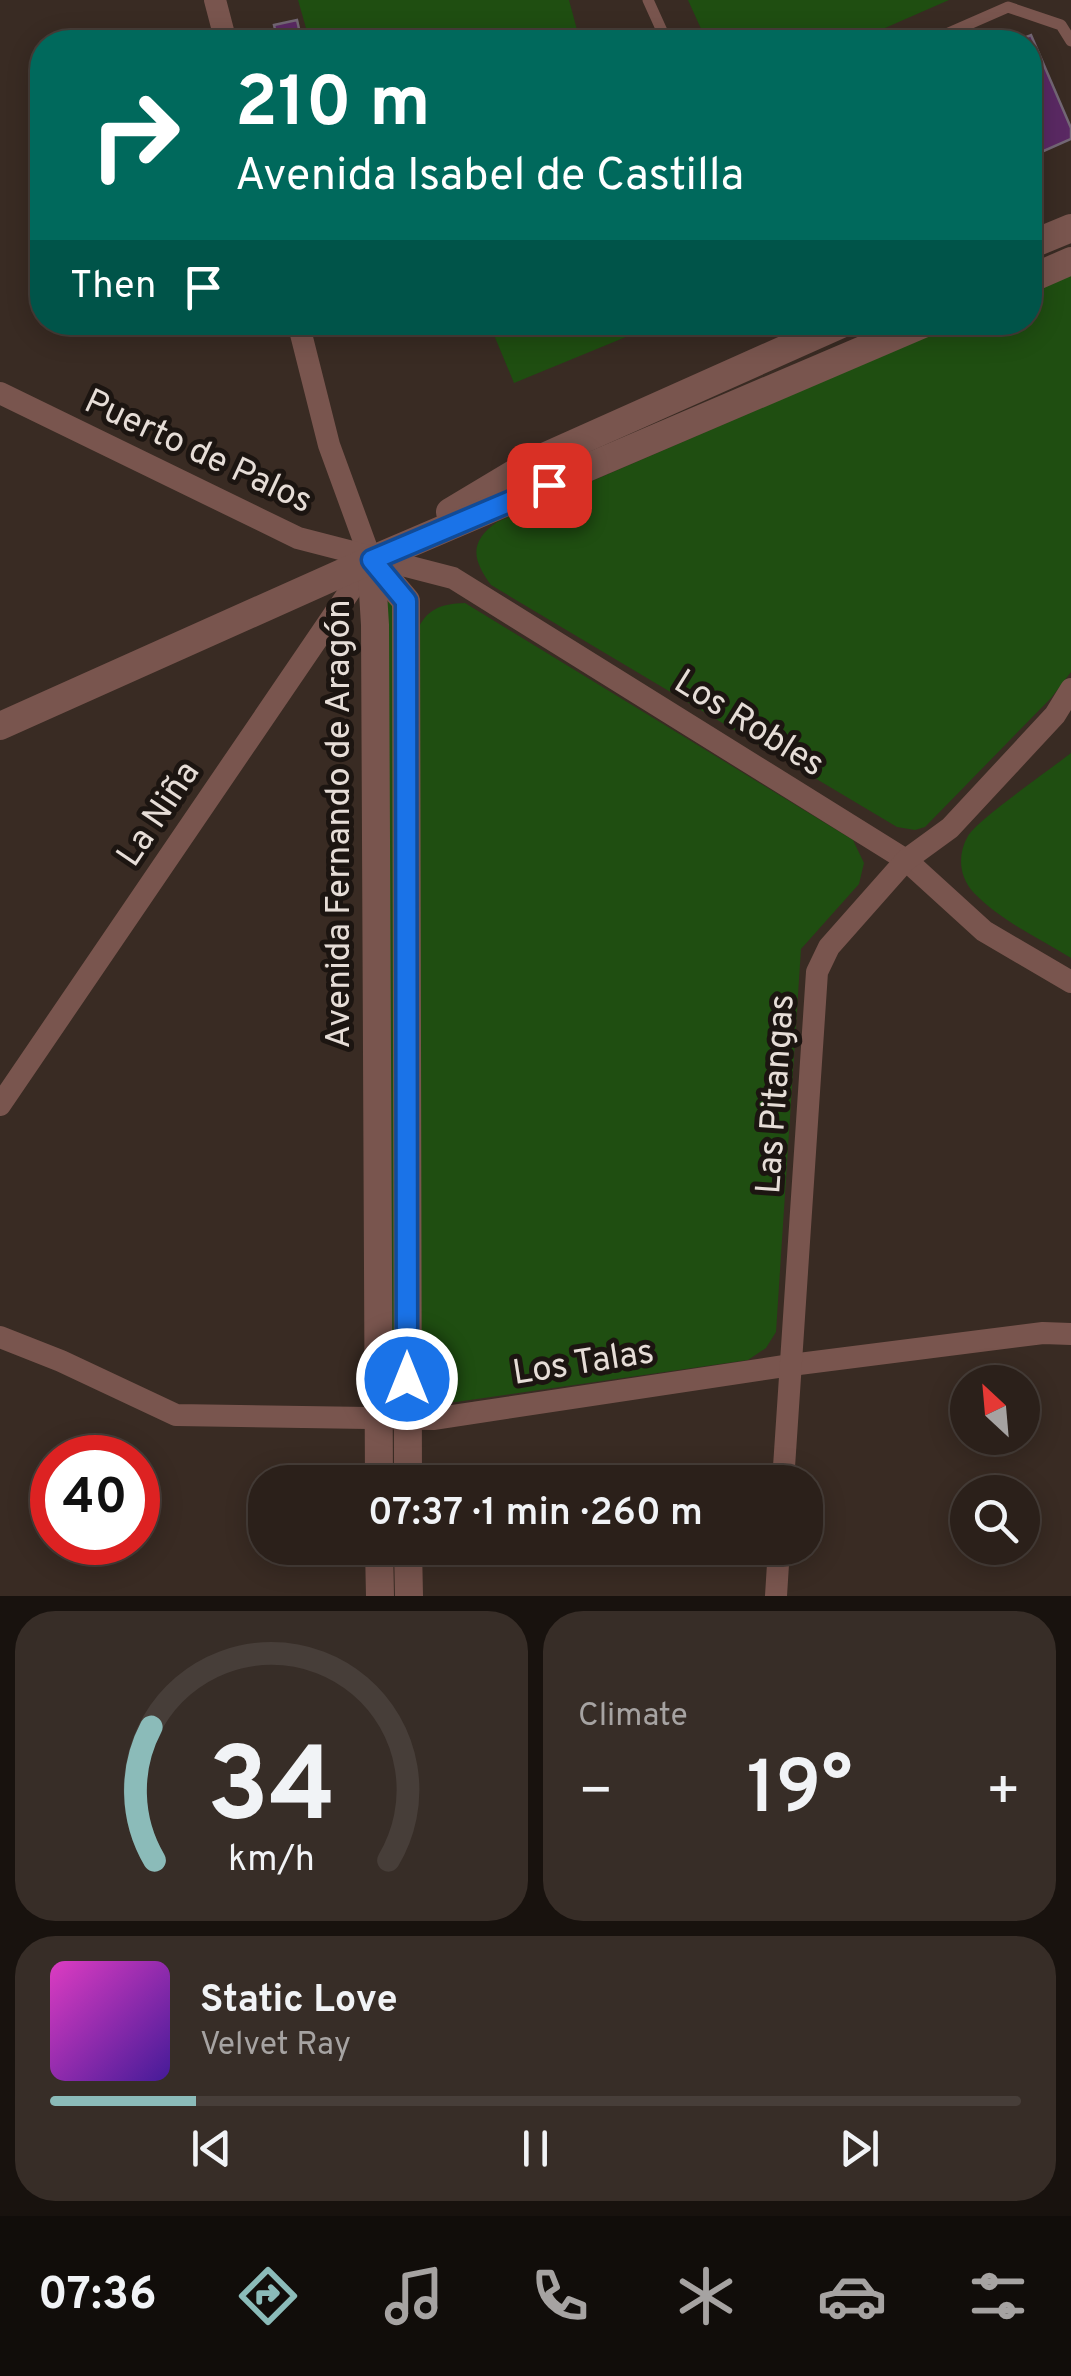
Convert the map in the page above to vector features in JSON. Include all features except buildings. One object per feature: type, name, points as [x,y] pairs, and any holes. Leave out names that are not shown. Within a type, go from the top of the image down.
[{"type":"street","points":[[215,0],[223,30]]},
{"type":"street","points":[[1042,240],[1071,228]]},
{"type":"street","points":[[1042,273],[1071,261]]},
{"type":"street","points":[[301,335],[329,445],[372,560]]},
{"type":"street","points":[[372,560],[537,460],[792,335]]},
{"type":"street","points":[[0,726],[372,560],[898,335]]},
{"type":"street","name":"Puerto de Palos","points":[[0,393],[298,538],[372,560]]},
{"type":"street","name":"Los Robles","points":[[372,560],[453,578],[906,860],[984,931],[1071,982]]},
{"type":"street","name":"La Niña","points":[[0,1106],[372,560]]},
{"type":"street","name":"Avenida Fernando de Aragón","points":[[372,560],[379,1465]]},
{"type":"street","name":"Avenida Fernando de Aragón","points":[[372,560],[406,601],[408,1465]]},
{"type":"street","name":"Las Pitangas","points":[[784,1465],[817,972],[829,947],[906,860],[950,828],[1055,715],[1071,689]]},
{"type":"street","name":"Los Talas","points":[[0,1337],[176,1415],[433,1418],[791,1365],[1044,1333],[1071,1334]]},
{"type":"street","points":[[379,1565],[380,1596]]},
{"type":"street","points":[[408,1565],[409,1596]]},
{"type":"street","points":[[776,1596],[778,1565]]},
{"type":"lane","points":[[648,0],[662,30]]},
{"type":"lane","points":[[955,30],[1008,7],[1061,25],[1071,42]]},
{"type":"green space","points":[[298,0],[569,0],[577,30],[307,30]]},
{"type":"green space","points":[[688,0],[949,0],[880,30],[702,30]]},
{"type":"green space","points":[[1071,274],[1071,672],[1051,698],[925,827],[897,827],[491,585],[480,567],[478,544],[497,522],[930,335],[1042,335],[1042,286]]},
{"type":"green space","points":[[494,335],[631,335],[514,383]]},
{"type":"green space","points":[[393,601],[396,1388],[391,1388],[387,602]]},
{"type":"green space","points":[[465,603],[853,840],[864,863],[859,884],[801,949],[776,1332],[766,1348],[748,1360],[456,1402],[434,1396],[421,1377],[416,633],[424,618],[435,609]]},
{"type":"green space","points":[[1071,753],[1071,958],[1008,921],[974,893],[965,880],[961,858],[964,843],[974,828]]},
{"type":"route","points":[[407,1379],[406,601],[372,560],[549,485]]}]
